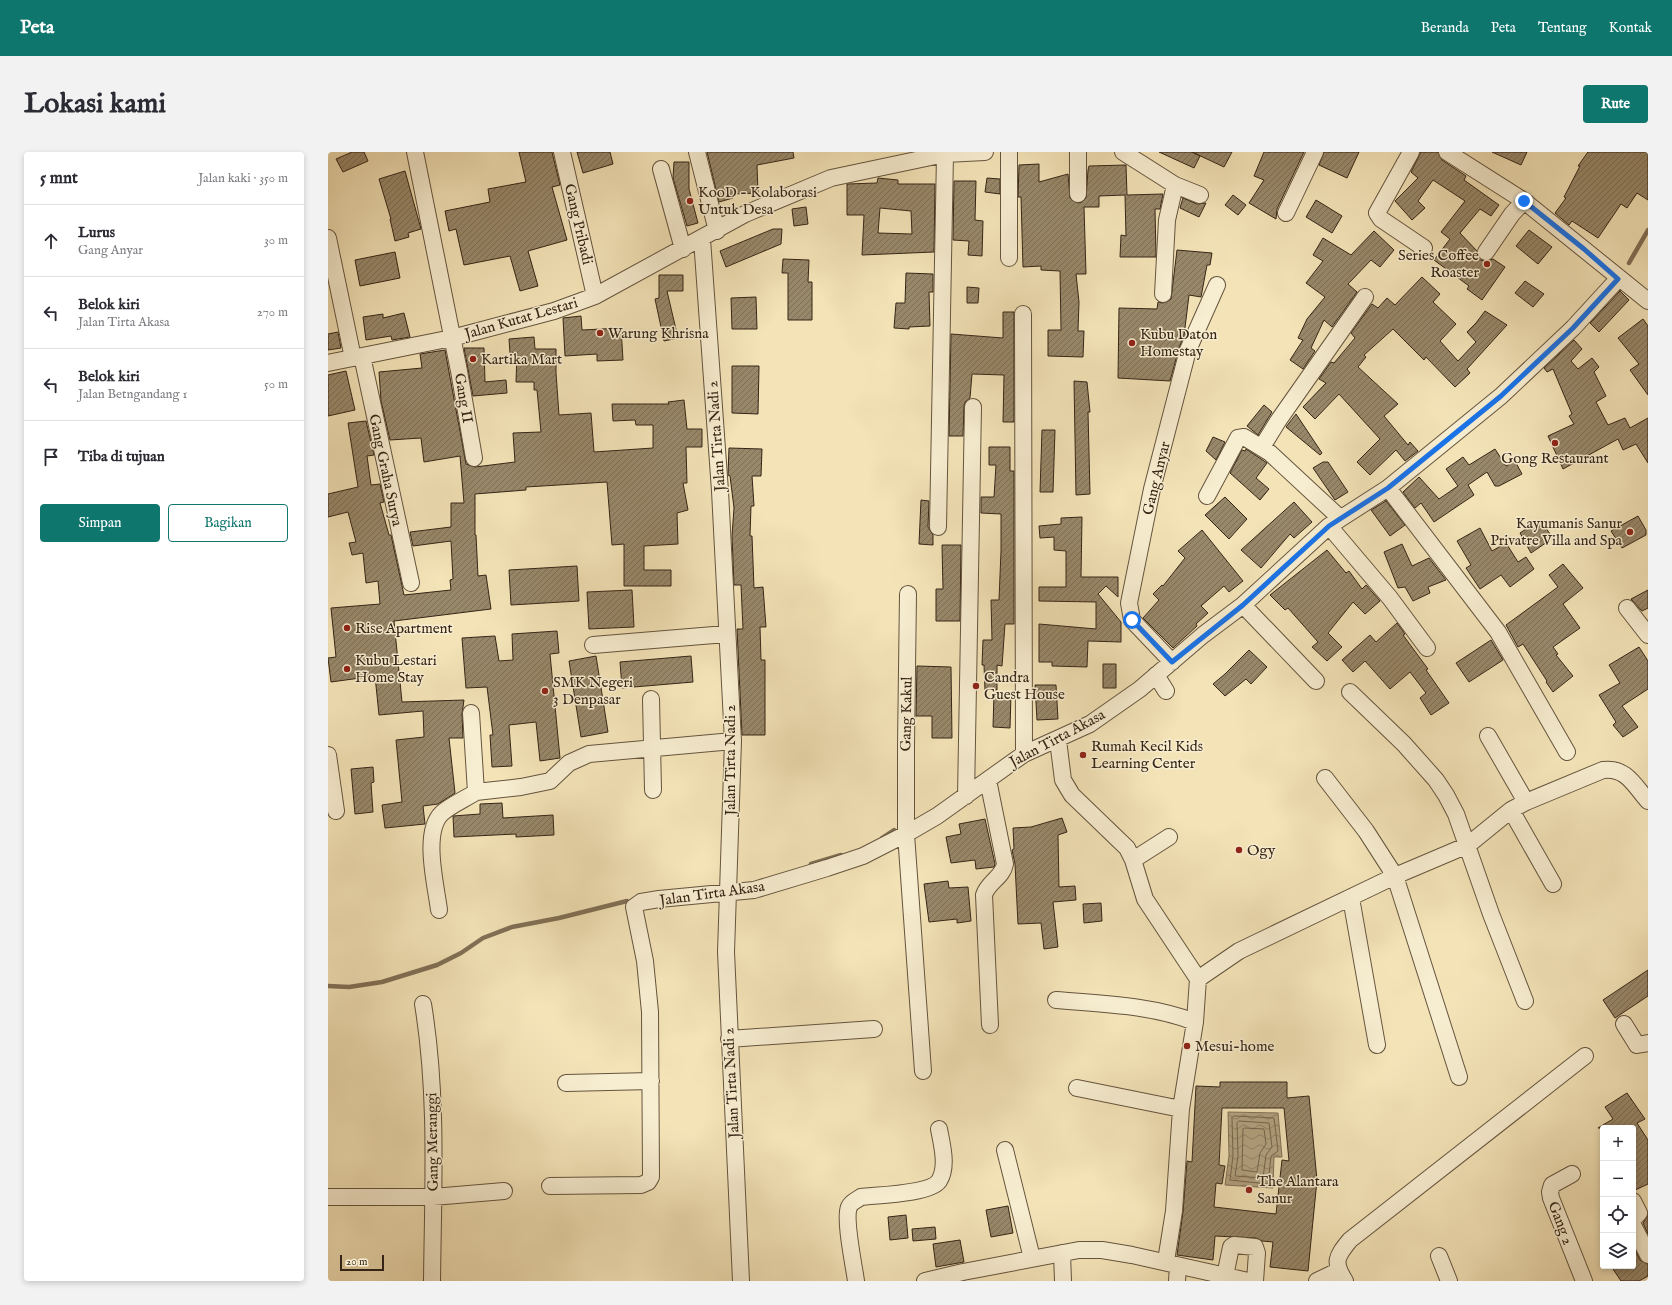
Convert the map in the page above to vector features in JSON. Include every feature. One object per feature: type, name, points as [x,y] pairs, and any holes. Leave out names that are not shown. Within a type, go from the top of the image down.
[{"type":"street","name":"Gang II","points":[[415,152],[474,458]]},
{"type":"street","name":"Gang Pribadi","points":[[562,152],[594,296]]},
{"type":"street","points":[[696,152],[717,230]]},
{"type":"street","name":"Jalan Kutat Lestari","points":[[328,363],[452,338],[554,311],[594,296],[702,239],[745,214],[831,178],[945,154],[985,152]]},
{"type":"street","points":[[1009,152],[1009,258]]},
{"type":"street","points":[[1078,152],[1078,194]]},
{"type":"street","points":[[1123,152],[1175,185],[1200,195]]},
{"type":"street","points":[[1286,213],[1315,152]]},
{"type":"street","points":[[1411,152],[1377,213],[1381,219],[1424,248]]},
{"type":"street","points":[[1447,152],[1524,201],[1584,249],[1618,279],[1648,301]]},
{"type":"street","points":[[938,527],[945,154]]},
{"type":"street","points":[[661,169],[683,249]]},
{"type":"street","points":[[1163,294],[1167,220],[1175,185]]},
{"type":"street","points":[[1486,252],[1512,214],[1524,201]]},
{"type":"street","name":"Gang Graha Surya","points":[[328,238],[358,357],[411,583]]},
{"type":"street","name":"Jalan Tirta Nadi 2","points":[[702,239],[720,491],[726,634],[733,741],[726,952],[741,1281]]},
{"type":"street","name":"Jalan Tirta Akasa","points":[[651,1081],[650,1012],[645,961],[634,907],[641,902],[660,899],[754,890],[863,856],[906,834],[966,796],[1024,754],[1058,740],[1090,724],[1140,689],[1243,605],[1334,522],[1388,488],[1501,396],[1573,328],[1618,279]]},
{"type":"street","name":"Gang Anyar","points":[[1172,662],[1132,620],[1129,603],[1152,490],[1188,350],[1217,285]]},
{"type":"street","points":[[1262,447],[1278,421],[1365,297]]},
{"type":"street","points":[[1023,314],[1024,754]]},
{"type":"street","points":[[966,796],[973,407]]},
{"type":"street","points":[[1207,496],[1238,438],[1241,436],[1248,438],[1262,447],[1334,522],[1427,648]]},
{"type":"street","points":[[1388,488],[1498,632],[1567,752]]},
{"type":"street","name":"Gang Kakul","points":[[908,594],[906,834],[923,1071]]},
{"type":"street","points":[[1243,605],[1316,681]]},
{"type":"street","points":[[1627,608],[1648,635]]},
{"type":"street","points":[[593,645],[726,634]]},
{"type":"street","points":[[1156,676],[1166,691]]},
{"type":"street","points":[[1350,692],[1404,744],[1436,780],[1456,814],[1491,914],[1525,1001]]},
{"type":"street","points":[[651,699],[653,790]]},
{"type":"street","points":[[471,713],[476,792]]},
{"type":"street","points":[[1488,736],[1526,802]]},
{"type":"street","points":[[1058,740],[1063,780],[1072,795],[1127,848],[1133,860],[1145,899],[1198,979],[1195,1022],[1181,1109],[1174,1212],[1174,1269]]},
{"type":"street","points":[[439,910],[431,843],[434,825],[442,813],[476,792],[521,787],[550,781],[569,763],[589,754],[733,741]]},
{"type":"street","points":[[328,755],[336,811]]},
{"type":"street","points":[[1198,979],[1239,951],[1395,876],[1468,845],[1511,810],[1526,802],[1603,770],[1614,768],[1624,773],[1648,801]]},
{"type":"street","points":[[1325,778],[1366,831],[1395,876],[1459,1077]]},
{"type":"street","points":[[988,780],[1006,864],[1003,871],[988,887],[984,895],[990,1025]]},
{"type":"street","points":[[1511,810],[1554,884]]},
{"type":"street","points":[[1133,860],[1169,837]]},
{"type":"street","points":[[1350,898],[1377,1045]]},
{"type":"street","points":[[1056,1000],[1123,1006],[1158,1011],[1195,1022]]},
{"type":"street","name":"Gang Meranggi","points":[[423,1004],[429,1040],[434,1150],[432,1281]]},
{"type":"street","points":[[1624,1024],[1637,1045],[1648,1042]]},
{"type":"street","points":[[729,1039],[874,1029]]},
{"type":"street","points":[[1316,1281],[1342,1276],[1338,1258],[1350,1240],[1585,1056]]},
{"type":"street","points":[[550,1186],[641,1185],[648,1182],[651,1177],[651,1081],[566,1083]]},
{"type":"street","points":[[1077,1088],[1181,1109]]},
{"type":"street","points":[[856,1281],[849,1227],[849,1207],[852,1202],[861,1198],[928,1189],[938,1182],[943,1167],[939,1130]]},
{"type":"street","points":[[1006,1150],[1032,1258]]},
{"type":"street","name":"Gang 2","points":[[1572,1174],[1552,1185],[1550,1192],[1555,1211],[1584,1281]]},
{"type":"street","points":[[328,1198],[433,1198],[504,1191]]},
{"type":"street","points":[[1636,1208],[1639,1215],[1636,1217]]},
{"type":"street","points":[[1636,1231],[1648,1255]]},
{"type":"street","points":[[1225,1276],[1231,1247],[1234,1245],[1255,1247],[1257,1253],[1255,1281]]},
{"type":"street","points":[[925,1281],[963,1276],[1032,1258],[1079,1250],[1102,1250],[1174,1269],[1225,1276],[1248,1281]]},
{"type":"street","points":[[1062,1253],[1063,1281]]},
{"type":"street","points":[[1439,1256],[1449,1281]]},
{"type":"water","points":[[1228,1112],[1278,1113],[1282,1157],[1274,1157],[1273,1188],[1225,1185],[1229,1156]]},
{"type":"building","points":[[352,152],[364,152],[368,161],[343,172],[336,159]]},
{"type":"building","points":[[519,152],[552,152],[560,185],[552,187],[567,240],[528,251],[538,286],[520,291],[510,256],[464,265],[456,229],[449,231],[445,211],[490,202],[488,189],[526,182]]},
{"type":"building","points":[[577,152],[610,152],[613,164],[583,173]]},
{"type":"building","points":[[707,152],[793,152],[794,158],[757,165],[758,193],[732,194],[733,198],[719,202]]},
{"type":"building","points":[[1159,152],[1192,152],[1200,156],[1194,168]]},
{"type":"building","points":[[1192,152],[1232,152],[1224,167]]},
{"type":"building","points":[[1264,152],[1304,152],[1277,209],[1276,219],[1249,203],[1264,180],[1254,176]]},
{"type":"building","points":[[1324,152],[1359,152],[1347,178],[1319,165]]},
{"type":"building","points":[[1421,152],[1438,152],[1442,160],[1466,176],[1464,180],[1499,205],[1491,216],[1480,209],[1460,233],[1477,251],[1480,260],[1486,261],[1493,259],[1505,267],[1482,300],[1467,289],[1469,286],[1434,260],[1450,239],[1441,232],[1465,201],[1433,180],[1418,201],[1425,208],[1412,220],[1395,201],[1418,178],[1411,172]]},
{"type":"building","points":[[1492,152],[1527,152],[1521,165]]},
{"type":"building","points":[[1588,152],[1648,152],[1648,200],[1637,193],[1627,208],[1621,204],[1598,238],[1572,221],[1569,225],[1555,213],[1566,198],[1564,197],[1580,166],[1578,166]]},
{"type":"building","points":[[674,162],[689,162],[689,189],[698,223],[687,226],[673,178]]},
{"type":"building","points":[[1039,164],[1039,182],[1068,174],[1070,198],[1078,203],[1082,202],[1086,198],[1089,166],[1126,165],[1127,195],[1163,194],[1160,209],[1155,209],[1156,257],[1120,257],[1121,235],[1126,236],[1125,195],[1099,196],[1099,207],[1084,207],[1086,274],[1076,274],[1079,302],[1078,331],[1084,331],[1083,357],[1048,356],[1048,330],[1061,330],[1060,271],[1041,270],[1041,266],[1023,267],[1021,197],[1018,197],[1019,165]]},
{"type":"building","points":[[405,171],[421,229],[408,233],[409,237],[395,241],[391,219],[379,179]]},
{"type":"building","points":[[878,178],[898,180],[898,184],[935,184],[934,252],[862,255],[864,215],[847,215],[847,184],[877,183]],"holes":[[[880,208],[911,211],[912,234],[878,233]]]},
{"type":"building","points":[[987,178],[1000,179],[1000,194],[985,192]]},
{"type":"building","points":[[954,181],[976,181],[975,220],[983,221],[982,256],[968,255],[969,241],[953,240]]},
{"type":"building","points":[[1233,195],[1246,205],[1238,215],[1225,205]]},
{"type":"building","points":[[1183,198],[1197,204],[1206,203],[1199,217],[1180,208]]},
{"type":"building","points":[[1316,200],[1342,216],[1332,233],[1306,217]]},
{"type":"building","points":[[806,207],[808,224],[794,226],[792,209]]},
{"type":"building","points":[[773,229],[782,229],[781,244],[726,267],[720,251]]},
{"type":"building","points":[[1529,230],[1552,247],[1538,264],[1516,246]]},
{"type":"building","points":[[1374,231],[1394,250],[1380,267],[1371,260],[1348,284],[1357,292],[1332,327],[1324,320],[1311,348],[1315,351],[1303,369],[1290,360],[1303,340],[1298,338],[1307,319],[1325,297],[1306,283],[1323,261],[1313,255],[1323,238],[1351,255]]},
{"type":"building","points":[[1177,250],[1212,253],[1210,265],[1207,265],[1201,297],[1189,295],[1184,336],[1179,348],[1170,381],[1118,378],[1119,308],[1157,309],[1158,302],[1163,303],[1171,299]]},
{"type":"building","points":[[395,252],[400,278],[360,286],[355,260]]},
{"type":"building","points":[[783,259],[809,260],[808,282],[812,282],[812,320],[788,320],[788,273],[782,273]]},
{"type":"building","points":[[906,273],[933,274],[933,292],[929,292],[930,326],[909,327],[909,329],[894,328],[896,303],[905,303]]},
{"type":"building","points":[[659,275],[683,275],[683,291],[667,291],[678,338],[664,341],[655,299],[659,298]]},
{"type":"building","points":[[1422,277],[1440,294],[1433,302],[1456,324],[1440,341],[1458,361],[1476,342],[1467,332],[1485,311],[1507,325],[1467,369],[1470,373],[1455,387],[1426,357],[1424,360],[1393,329],[1364,355],[1366,357],[1358,367],[1398,404],[1384,416],[1408,445],[1410,442],[1418,451],[1405,461],[1396,450],[1370,475],[1357,462],[1380,439],[1339,394],[1315,419],[1303,407],[1326,383],[1319,379],[1331,362],[1334,363],[1355,338],[1351,333],[1372,304],[1378,308],[1387,298],[1395,305]]},
{"type":"building","points":[[1525,281],[1544,294],[1533,307],[1515,293]]},
{"type":"building","points":[[967,287],[979,288],[978,303],[967,303]]},
{"type":"building","points":[[1620,291],[1629,300],[1599,332],[1590,323]]},
{"type":"building","points":[[756,297],[757,329],[732,329],[731,298]]},
{"type":"building","points":[[1003,312],[1014,312],[1014,422],[1003,422],[1004,375],[972,374],[970,398],[965,402],[964,407],[963,436],[949,436],[951,334],[1003,338]]},
{"type":"building","points":[[404,313],[410,337],[392,340],[391,336],[366,340],[363,317],[383,314],[383,318]]},
{"type":"building","points":[[581,316],[582,330],[621,328],[623,360],[597,361],[597,354],[565,356],[563,318]]},
{"type":"building","points":[[1643,319],[1648,326],[1648,395],[1630,370],[1639,364],[1618,338]]},
{"type":"building","points":[[338,332],[341,348],[328,350],[328,334]]},
{"type":"building","points":[[534,337],[535,349],[556,349],[559,415],[591,413],[594,452],[653,448],[653,425],[636,425],[635,420],[613,421],[612,404],[669,404],[668,402],[684,400],[687,429],[702,429],[702,447],[686,447],[687,483],[683,483],[688,510],[677,513],[678,544],[644,546],[644,570],[671,570],[671,586],[624,586],[624,544],[612,545],[607,482],[526,487],[526,490],[475,494],[475,535],[478,576],[486,575],[491,609],[394,621],[402,702],[464,700],[462,714],[463,738],[449,738],[455,793],[438,804],[423,806],[425,824],[385,828],[382,805],[402,802],[396,740],[424,737],[423,711],[379,715],[375,676],[331,682],[328,658],[336,657],[331,608],[380,604],[378,581],[366,583],[363,553],[352,555],[349,543],[356,542],[348,512],[328,517],[328,494],[358,487],[348,423],[366,421],[374,455],[367,456],[371,485],[380,484],[384,502],[380,503],[389,535],[391,535],[404,595],[451,590],[450,580],[453,579],[451,541],[413,546],[410,532],[451,527],[451,503],[464,503],[460,456],[424,462],[421,438],[390,440],[381,401],[379,372],[422,368],[420,354],[445,350],[466,464],[475,467],[515,462],[513,433],[541,432],[537,390],[534,390],[534,382],[516,382],[517,352],[510,353],[509,339]]},
{"type":"building","points":[[1574,340],[1582,349],[1571,361],[1578,369],[1592,358],[1599,367],[1594,372],[1606,396],[1596,402],[1608,425],[1625,418],[1630,428],[1648,418],[1648,463],[1636,444],[1623,450],[1618,439],[1563,469],[1548,436],[1574,424],[1569,416],[1572,414],[1553,369],[1547,372],[1544,368]]},
{"type":"building","points":[[464,348],[484,348],[485,382],[506,380],[507,393],[473,396]]},
{"type":"building","points":[[732,366],[759,366],[758,414],[732,413]]},
{"type":"building","points":[[346,371],[355,410],[328,416],[328,375]]},
{"type":"building","points":[[1074,381],[1087,382],[1090,412],[1088,412],[1090,494],[1076,495]]},
{"type":"building","points":[[1264,405],[1272,412],[1258,435],[1247,426]]},
{"type":"building","points":[[1296,414],[1322,453],[1320,455],[1286,427]]},
{"type":"building","points":[[1042,430],[1055,430],[1053,492],[1040,492]]},
{"type":"building","points":[[1213,437],[1225,442],[1216,460],[1206,451]]},
{"type":"building","points":[[989,447],[1010,447],[1010,471],[1014,471],[1014,624],[1005,624],[1002,666],[997,665],[997,690],[985,690],[984,665],[982,665],[983,640],[992,640],[991,600],[999,600],[1001,551],[1001,514],[981,513],[981,497],[994,497],[996,465],[989,465]]},
{"type":"building","points":[[729,448],[762,449],[761,476],[752,476],[754,506],[751,506],[750,536],[752,536],[754,588],[763,587],[766,627],[760,627],[761,660],[765,660],[765,735],[742,735],[737,629],[743,629],[741,585],[734,585],[732,536],[734,508],[730,476],[728,475]]},
{"type":"building","points":[[1246,449],[1267,463],[1256,478],[1269,489],[1260,500],[1230,473],[1242,450],[1245,451]]},
{"type":"building","points":[[1495,449],[1506,466],[1515,461],[1522,474],[1499,486],[1495,486],[1487,472],[1468,485],[1474,495],[1434,522],[1421,503],[1415,508],[1403,492],[1419,477],[1439,499],[1458,486],[1446,469],[1463,457],[1469,465]]},
{"type":"building","points":[[1323,462],[1328,462],[1348,492],[1335,500],[1313,468]]},
{"type":"building","points":[[1225,497],[1247,519],[1229,539],[1205,515]]},
{"type":"building","points":[[921,500],[929,501],[928,527],[933,535],[933,545],[919,544]]},
{"type":"building","points":[[1386,501],[1405,525],[1390,536],[1371,510]]},
{"type":"building","points":[[1294,502],[1312,522],[1294,538],[1290,534],[1261,568],[1241,550]]},
{"type":"building","name":"Kayumanis Sanur Privatre Villa and Spa","points":[[1638,516],[1646,530],[1646,535],[1622,548],[1611,531]]},
{"type":"building","points":[[1082,517],[1081,577],[1118,577],[1118,597],[1106,586],[1098,594],[1121,622],[1121,642],[1088,641],[1087,667],[1052,666],[1052,662],[1039,662],[1039,624],[1096,629],[1096,602],[1039,601],[1039,587],[1066,587],[1066,551],[1054,550],[1054,537],[1040,538],[1039,526],[1061,524],[1061,518]]},
{"type":"building","points":[[1540,520],[1553,538],[1531,553],[1520,533]]},
{"type":"building","points":[[1480,528],[1492,551],[1506,543],[1518,562],[1526,557],[1534,569],[1510,587],[1501,575],[1480,589],[1466,568],[1471,565],[1457,541]]},
{"type":"building","points":[[1202,530],[1243,581],[1229,592],[1224,586],[1201,606],[1208,613],[1196,624],[1197,626],[1173,648],[1143,618],[1159,600],[1153,594],[1162,585],[1163,586],[1185,558],[1178,551]]},
{"type":"building","points":[[1402,544],[1412,566],[1429,558],[1446,580],[1428,587],[1430,593],[1413,601],[1405,587],[1398,588],[1384,552]]},
{"type":"building","points":[[942,545],[961,545],[960,621],[936,621],[936,589],[943,589]]},
{"type":"building","points":[[1327,550],[1346,573],[1349,571],[1362,589],[1366,585],[1380,601],[1365,614],[1353,602],[1328,633],[1342,647],[1327,661],[1312,647],[1318,642],[1288,608],[1285,610],[1270,595]]},
{"type":"building","points":[[1563,564],[1583,588],[1563,604],[1580,628],[1553,647],[1558,654],[1556,655],[1573,676],[1553,692],[1523,644],[1518,647],[1506,625],[1558,587],[1549,575]]},
{"type":"building","points":[[577,566],[579,601],[511,605],[509,570]]},
{"type":"building","points":[[632,590],[634,627],[589,629],[587,592]]},
{"type":"building","points":[[1648,590],[1648,608],[1642,611],[1631,599]]},
{"type":"building","points":[[1397,623],[1405,634],[1403,635],[1428,669],[1426,670],[1449,703],[1431,715],[1420,698],[1426,693],[1410,672],[1390,689],[1365,661],[1353,672],[1342,660],[1370,635],[1376,642]]},
{"type":"building","points":[[557,631],[559,653],[550,654],[560,758],[540,761],[536,722],[509,725],[512,766],[492,767],[490,735],[493,735],[487,687],[466,688],[462,638],[495,636],[499,661],[513,660],[512,634]]},
{"type":"building","points":[[1491,640],[1503,660],[1469,682],[1456,663]]},
{"type":"building","points":[[1639,647],[1648,661],[1648,689],[1622,706],[1638,727],[1623,737],[1613,725],[1616,722],[1599,695],[1620,683],[1609,665]]},
{"type":"building","points":[[1249,650],[1267,667],[1251,684],[1246,679],[1225,696],[1213,684]]},
{"type":"building","points":[[596,656],[608,732],[581,737],[569,661]]},
{"type":"building","points":[[691,656],[693,682],[622,688],[620,662]]},
{"type":"building","points":[[1103,664],[1116,664],[1116,688],[1103,688]]},
{"type":"building","points":[[917,666],[951,667],[952,738],[932,738],[932,716],[916,716]]},
{"type":"building","points":[[1035,685],[1056,685],[1058,719],[1037,720]]},
{"type":"building","points":[[994,693],[1011,694],[1010,728],[993,727]]},
{"type":"building","points":[[373,767],[374,782],[371,783],[373,812],[355,814],[351,769]]},
{"type":"building","points":[[502,803],[503,818],[553,815],[554,835],[516,837],[516,834],[454,837],[453,816],[480,814],[480,804]]},
{"type":"building","points":[[1062,818],[1067,832],[1058,835],[1059,887],[1075,886],[1076,900],[1053,902],[1058,947],[1044,949],[1041,923],[1018,924],[1015,864],[1012,850],[1014,849],[1013,828],[1031,827]]},
{"type":"building","points":[[985,819],[995,864],[994,867],[976,869],[975,860],[951,863],[946,837],[961,834],[959,824]]},
{"type":"building","points":[[948,881],[949,888],[968,887],[971,921],[957,923],[957,919],[929,922],[924,884]]},
{"type":"building","points":[[1101,903],[1102,921],[1084,923],[1083,904]]},
{"type":"building","points":[[1648,970],[1648,996],[1615,1018],[1603,1000]]},
{"type":"building","points":[[1220,1082],[1287,1082],[1287,1098],[1309,1096],[1317,1180],[1308,1271],[1270,1267],[1273,1242],[1262,1241],[1256,1238],[1215,1236],[1213,1260],[1177,1255],[1183,1212],[1187,1161],[1192,1162],[1196,1086],[1220,1087]],"holes":[[[1222,1108],[1284,1108],[1289,1161],[1282,1160],[1276,1214],[1214,1207],[1216,1183],[1222,1184],[1225,1166],[1219,1165]]]},
{"type":"building","points":[[1627,1093],[1645,1119],[1637,1123],[1648,1140],[1648,1184],[1636,1190],[1636,1125],[1603,1125],[1613,1119],[1605,1107]]},
{"type":"building","points":[[1008,1206],[1013,1233],[991,1237],[986,1210]]},
{"type":"building","points":[[906,1215],[908,1238],[890,1240],[888,1217]]},
{"type":"building","points":[[1648,1215],[1648,1234],[1643,1223]]},
{"type":"building","points":[[935,1227],[936,1239],[913,1241],[912,1229]]},
{"type":"building","points":[[960,1240],[964,1262],[936,1267],[933,1244]]},
{"type":"building","points":[[1636,1252],[1640,1260],[1648,1264],[1648,1276],[1639,1281],[1621,1281],[1613,1269],[1636,1269]]},
{"type":"waterway","points":[[1629,263],[1648,230]]},
{"type":"waterway","points":[[882,838],[894,830]]},
{"type":"waterway","points":[[811,864],[841,855]]},
{"type":"waterway","points":[[328,986],[349,987],[382,982],[437,965],[461,953],[483,938],[512,927],[559,918],[627,901]]},
{"type":"place","name":"KooD - Kolaborasi Untuk Desa","points":[[690,201]]},
{"type":"place","name":"Series Coffee Roaster","points":[[1487,264]]},
{"type":"place","name":"Warung Khrisna","points":[[600,333]]},
{"type":"place","name":"Kubu Daton Homestay","points":[[1132,343]]},
{"type":"place","name":"Kartika Mart","points":[[473,359]]},
{"type":"place","name":"Gong Restaurant","points":[[1555,443]]},
{"type":"place","name":"Kayumanis Sanur Privatre Villa and Spa","points":[[1630,532]]},
{"type":"place","name":"Rise Apartment","points":[[347,628]]},
{"type":"place","name":"Kubu Lestari Home Stay","points":[[347,669]]},
{"type":"place","name":"Candra Guest House","points":[[976,686]]},
{"type":"place","name":"SMK Negeri 3 Denpasar","points":[[545,691]]},
{"type":"place","name":"Rumah Kecil Kids Learning Center","points":[[1083,755]]},
{"type":"place","name":"Ogy","points":[[1239,850]]},
{"type":"place","name":"Mesui-home","points":[[1187,1046]]},
{"type":"place","name":"The Alantara Sanur","points":[[1249,1190]]},
{"type":"route","points":[[1132,620],[1172,662],[1243,605],[1329,526],[1388,488],[1440,447],[1501,396],[1573,328],[1618,279],[1584,249],[1524,201]]}]
